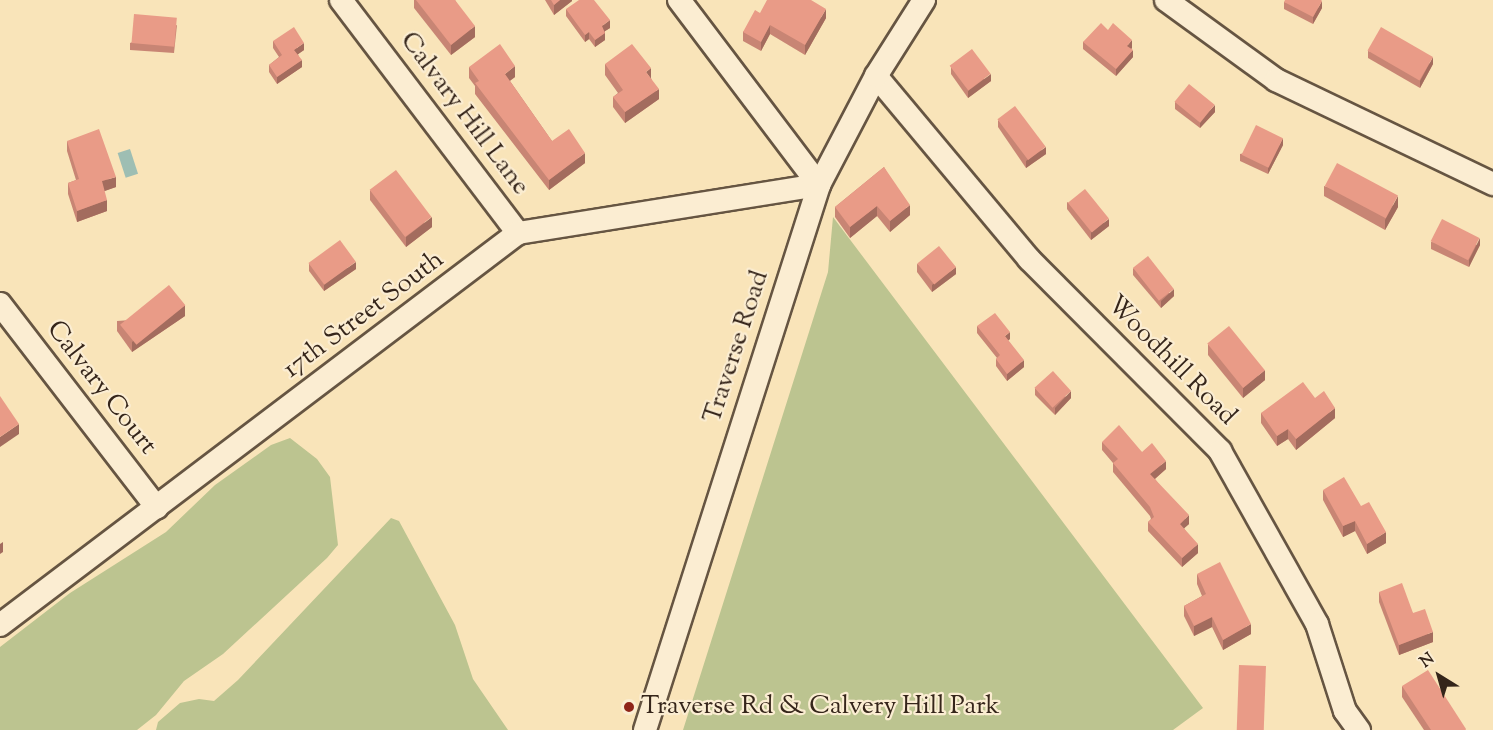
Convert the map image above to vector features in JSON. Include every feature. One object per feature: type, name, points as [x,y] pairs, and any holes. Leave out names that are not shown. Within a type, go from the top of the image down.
[{"type":"street","name":"Calvary Hill Lane","points":[[341,0],[518,233]]},
{"type":"street","points":[[679,0],[819,185]]},
{"type":"street","name":"Traverse Road","points":[[645,730],[819,185],[876,76],[924,0]]},
{"type":"street","points":[[1166,0],[1276,80],[1493,184]]},
{"type":"street","name":"Woodhill Road","points":[[876,76],[1029,259],[1220,451],[1317,624],[1342,720],[1359,730]]},
{"type":"street","name":"17th Street South","points":[[0,625],[158,508],[518,233],[819,185]]},
{"type":"street","name":"Calvary Court","points":[[0,304],[158,508]]},
{"type":"green space","points":[[833,217],[1203,708],[1173,730],[683,730],[828,272]]},
{"type":"green space","points":[[290,438],[317,459],[330,477],[338,545],[327,558],[223,654],[184,681],[156,715],[137,730],[0,730],[0,647],[70,593],[166,532],[215,485],[271,445]]},
{"type":"green space","points":[[391,518],[399,521],[455,625],[473,679],[508,730],[156,730],[158,722],[180,703],[199,699],[214,701],[238,680]]},
{"type":"water","points":[[130,149],[138,174],[126,178],[118,153]]},
{"type":"building","points":[[416,0],[455,0],[475,26],[451,45]]},
{"type":"building","points":[[579,0],[594,0],[610,20],[602,26],[605,33],[595,40],[589,32],[585,35],[566,9]]},
{"type":"building","points":[[767,0],[811,0],[826,9],[805,45],[770,25],[761,42],[743,32],[755,10],[760,13]]},
{"type":"building","points":[[1285,0],[1322,1],[1313,17],[1284,2]]},
{"type":"building","points":[[134,14],[177,18],[174,47],[131,43]]},
{"type":"building","points":[[1101,23],[1108,30],[1113,23],[1132,40],[1127,46],[1133,50],[1116,69],[1083,42]]},
{"type":"building","points":[[294,27],[304,43],[294,50],[302,60],[277,77],[269,65],[282,55],[273,41]]},
{"type":"building","points":[[1381,27],[1433,57],[1419,80],[1368,50]]},
{"type":"building","points":[[500,44],[515,66],[505,74],[552,141],[569,129],[585,153],[549,180],[475,83],[479,81],[469,67]]},
{"type":"building","points":[[632,44],[651,68],[646,72],[659,89],[625,112],[613,97],[623,90],[605,64]]},
{"type":"building","points":[[972,49],[991,74],[968,91],[950,66]]},
{"type":"building","points":[[1189,84],[1215,105],[1200,123],[1175,102]]},
{"type":"building","points":[[1015,106],[1046,147],[1028,160],[997,119]]},
{"type":"building","points":[[1256,125],[1283,138],[1268,168],[1242,155]]},
{"type":"building","points":[[99,129],[116,177],[102,181],[107,200],[77,211],[68,183],[79,179],[67,141]]},
{"type":"building","points":[[1337,163],[1398,195],[1386,218],[1325,186]]},
{"type":"building","points":[[884,167],[910,205],[890,221],[877,206],[850,227],[835,207]]},
{"type":"building","points":[[396,170],[432,217],[405,237],[370,190]]},
{"type":"building","points":[[1085,189],[1109,219],[1092,232],[1068,203]]},
{"type":"building","points":[[1442,219],[1479,238],[1468,260],[1431,241]]},
{"type":"building","points":[[340,240],[356,262],[324,285],[308,263]]},
{"type":"building","points":[[939,246],[956,267],[934,285],[917,264]]},
{"type":"building","points":[[1148,256],[1174,289],[1159,301],[1133,268]]},
{"type":"building","points":[[169,285],[185,305],[136,345],[120,325]]},
{"type":"building","points":[[995,313],[1010,332],[1005,336],[1024,360],[1007,374],[996,359],[1000,355],[977,326]]},
{"type":"building","points":[[1229,326],[1265,370],[1243,388],[1207,344]]},
{"type":"building","points":[[1053,371],[1071,391],[1052,408],[1034,388]]},
{"type":"building","points":[[1303,382],[1315,398],[1324,391],[1335,408],[1296,439],[1288,429],[1277,436],[1261,413]]},
{"type":"building","points":[[0,396],[19,424],[0,437]]},
{"type":"building","points":[[1119,425],[1142,452],[1152,443],[1166,461],[1150,474],[1189,515],[1180,524],[1198,544],[1182,558],[1148,522],[1154,517],[1150,507],[1113,463],[1118,459],[1102,442]]},
{"type":"building","points":[[1344,477],[1361,506],[1369,502],[1386,532],[1367,544],[1355,521],[1343,526],[1323,490]]},
{"type":"building","points":[[1220,562],[1251,624],[1223,640],[1212,617],[1194,626],[1184,606],[1206,594],[1197,574]]},
{"type":"building","points":[[1402,583],[1413,613],[1425,609],[1433,632],[1399,645],[1379,592]]},
{"type":"building","points":[[1239,665],[1266,666],[1264,730],[1237,730]]},
{"type":"building","points":[[1428,670],[1465,730],[1431,730],[1402,686]]},
{"type":"place","name":"Traverse Rd & Calvery Hill Park","points":[[629,707]]}]
